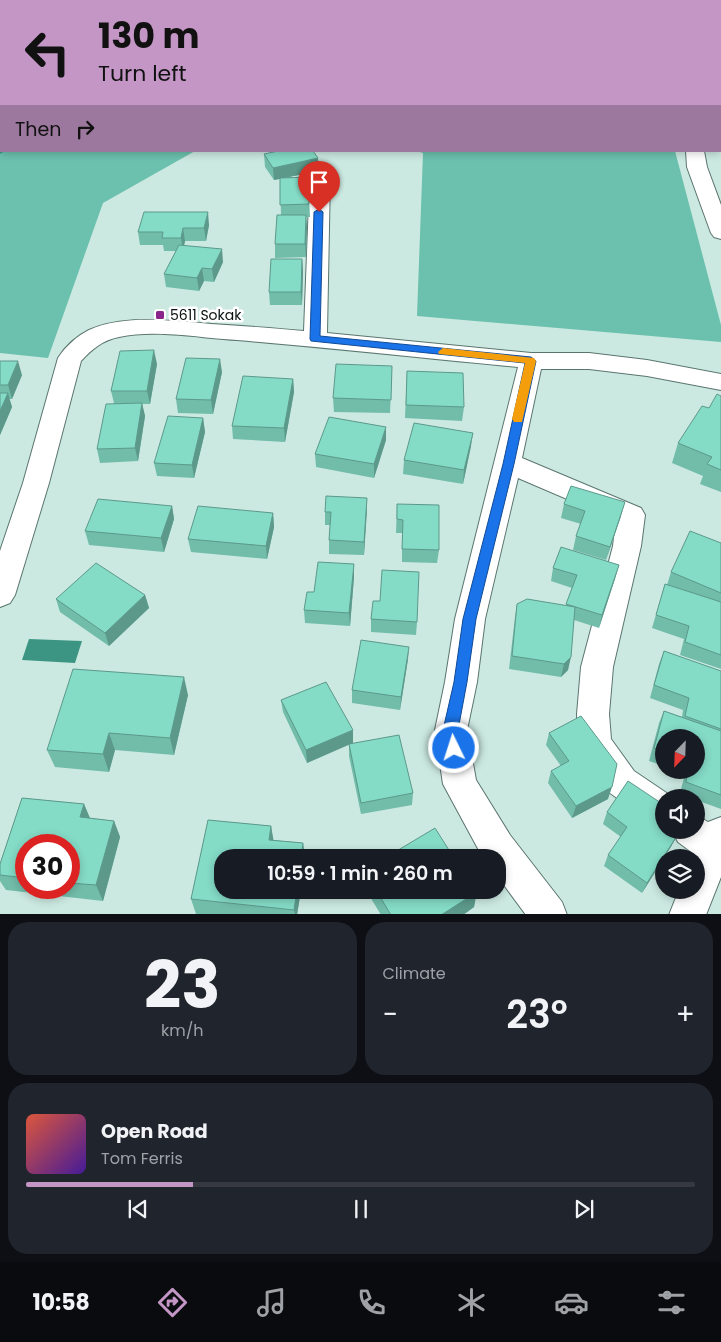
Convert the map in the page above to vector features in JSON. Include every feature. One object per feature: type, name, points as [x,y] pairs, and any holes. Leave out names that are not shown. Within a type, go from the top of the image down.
[{"type":"street","points":[[695,152],[697,167],[721,233]]},
{"type":"street","points":[[315,339],[320,176]]},
{"type":"street","points":[[0,595],[36,483],[70,358],[83,345],[98,335],[121,328],[157,327],[315,339],[531,361],[589,361],[647,368],[721,382]]},
{"type":"street","points":[[531,361],[470,619],[450,730],[460,784],[497,847],[549,914]]},
{"type":"street","points":[[508,464],[631,515],[627,546],[597,667],[593,714],[595,744],[622,782],[655,805]]},
{"type":"street","points":[[687,914],[709,837]]},
{"type":"shaded area","points":[[0,152],[193,152],[103,203],[48,358],[0,353]]},
{"type":"shaded area","points":[[420,152],[675,152],[721,325],[721,342],[417,316],[423,153]]},
{"type":"shaded area","points":[[29,639],[82,641],[75,663],[22,660]]},
{"type":"building","points":[[273,152],[314,152],[318,158],[273,168],[264,154]]},
{"type":"building","points":[[308,177],[309,204],[280,205],[280,178]]},
{"type":"building","points":[[144,212],[208,212],[204,228],[183,228],[181,238],[162,238],[163,232],[138,232]]},
{"type":"building","points":[[277,215],[306,215],[305,244],[275,244]]},
{"type":"building","points":[[179,245],[222,249],[212,269],[202,268],[197,278],[164,274]]},
{"type":"building","points":[[271,259],[302,259],[301,292],[269,292]]},
{"type":"building","points":[[154,350],[147,391],[111,391],[120,351]]},
{"type":"building","points":[[186,358],[220,359],[211,400],[176,399]]},
{"type":"building","points":[[0,361],[18,361],[8,385],[0,385]]},
{"type":"building","points":[[336,364],[392,366],[391,400],[333,398]]},
{"type":"building","points":[[407,371],[463,373],[464,407],[406,405]]},
{"type":"building","points":[[243,376],[293,379],[284,428],[232,426]]},
{"type":"building","points":[[0,393],[8,393],[0,411]]},
{"type":"building","points":[[717,394],[721,396],[721,470],[707,464],[712,457],[678,443],[702,406],[709,408]]},
{"type":"building","points":[[142,403],[135,448],[97,449],[106,404]]},
{"type":"building","points":[[168,416],[203,418],[192,465],[154,463]]},
{"type":"building","points":[[329,417],[386,427],[374,464],[315,454]]},
{"type":"building","points":[[414,423],[473,433],[464,470],[404,460]]},
{"type":"building","points":[[571,486],[625,502],[610,547],[576,536],[585,511],[564,504]]},
{"type":"building","points":[[326,496],[367,498],[364,542],[329,540],[331,512],[325,512]]},
{"type":"building","points":[[98,499],[172,506],[161,538],[85,531]]},
{"type":"building","points":[[397,504],[439,505],[439,550],[402,549],[403,520],[397,519]]},
{"type":"building","points":[[198,506],[273,513],[266,546],[188,539]]},
{"type":"building","points":[[690,531],[721,543],[721,593],[671,572]]},
{"type":"building","points":[[561,547],[619,565],[602,615],[566,604],[577,575],[553,568]]},
{"type":"building","points":[[318,562],[354,564],[349,613],[304,610],[307,592],[314,592]]},
{"type":"building","points":[[96,563],[145,595],[105,633],[56,599]]},
{"type":"building","points":[[382,570],[419,572],[417,622],[371,619],[373,601],[380,601]]},
{"type":"building","points":[[665,584],[721,602],[721,655],[685,642],[689,626],[656,615]]},
{"type":"building","points":[[527,599],[575,607],[571,657],[564,664],[512,656],[517,604]]},
{"type":"building","points":[[361,640],[409,647],[401,697],[352,690]]},
{"type":"building","points":[[664,651],[721,671],[721,729],[685,716],[689,698],[654,685]]},
{"type":"building","points":[[73,669],[184,677],[170,738],[109,733],[103,754],[47,750]]},
{"type":"building","points":[[326,682],[353,730],[306,750],[281,700]]},
{"type":"building","points":[[664,711],[721,731],[721,795],[686,782],[686,779],[705,779],[705,729],[659,729]]},
{"type":"building","points":[[581,716],[617,764],[612,787],[576,806],[551,771],[569,761],[549,733]]},
{"type":"building","points":[[399,735],[413,793],[361,803],[349,744]]},
{"type":"building","points":[[628,781],[655,799],[655,839],[675,839],[669,849],[655,849],[655,870],[647,883],[608,855],[627,827],[607,812]]},
{"type":"building","points":[[22,798],[84,804],[80,817],[114,821],[96,885],[80,884],[80,834],[15,834],[15,877],[0,875],[0,864]]},
{"type":"building","points":[[208,820],[271,826],[269,840],[303,843],[302,849],[214,849],[214,899],[296,899],[294,910],[191,899]]},
{"type":"building","points":[[435,828],[448,849],[400,849]]},
{"type":"building","points":[[381,899],[466,899],[443,914],[390,914]]},
{"type":"slow traffic","points":[[443,352],[531,361],[518,419]]},
{"type":"place","name":"5611 Sokak","points":[[160,315]]},
{"type":"route","points":[[319,212],[315,339],[531,361],[470,619],[450,730],[454,748]]}]
